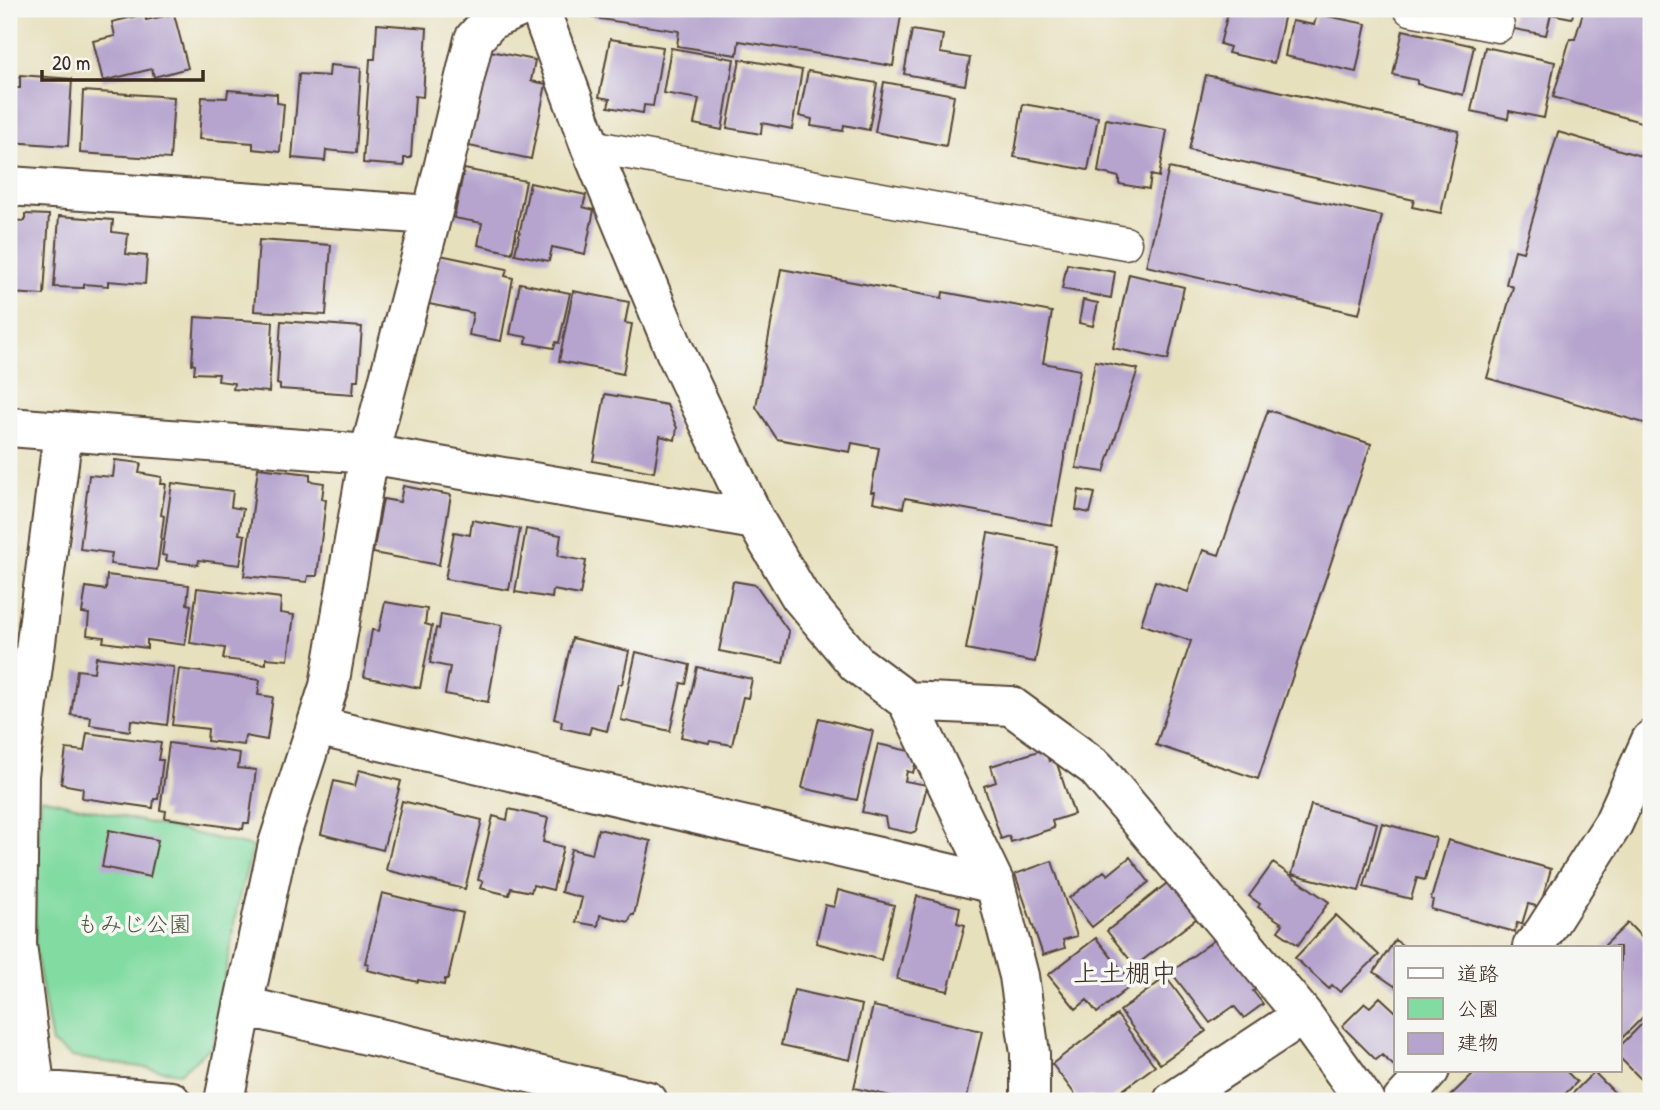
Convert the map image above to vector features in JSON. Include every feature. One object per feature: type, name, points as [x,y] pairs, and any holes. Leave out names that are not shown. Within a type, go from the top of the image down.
[{"type":"street","points":[[224,1101],[278,844],[328,686],[369,454],[432,215],[474,39],[491,20],[517,9]]},
{"type":"street","points":[[541,9],[590,146],[675,351],[755,520],[808,606],[856,664],[907,701],[995,884],[1019,976],[1030,1053],[1030,1101]]},
{"type":"street","points":[[9,186],[432,215]]},
{"type":"street","points":[[9,427],[369,454],[755,520]]},
{"type":"street","points":[[64,432],[19,775],[17,945],[27,1095],[171,1101]]},
{"type":"street","points":[[907,701],[1011,706],[1096,768],[1303,1015],[1365,1101]]},
{"type":"street","points":[[316,726],[995,884]]},
{"type":"street","points":[[1533,946],[1613,824],[1651,740]]},
{"type":"street","points":[[243,1006],[648,1101]]},
{"type":"street","points":[[1173,1101],[1303,1015]]},
{"type":"street","points":[[1402,1101],[1428,1072]]},
{"type":"lane","points":[[1410,9],[1498,26]]},
{"type":"lane","points":[[590,146],[1125,243]]},
{"type":"green space","name":"もみじ公園","points":[[41,798],[253,847],[238,902],[213,1045],[180,1073],[72,1057],[52,1043],[35,948],[36,865]]},
{"type":"building","points":[[594,9],[902,9],[893,66],[739,41],[737,55],[677,46],[679,31],[593,18]]},
{"type":"building","points":[[1229,9],[1286,9],[1274,63],[1228,53],[1230,47],[1220,44]]},
{"type":"building","points":[[1514,9],[1574,9],[1572,18],[1551,14],[1546,35],[1509,28]]},
{"type":"building","points":[[1584,9],[1651,9],[1651,125],[1553,97],[1570,39],[1575,39]]},
{"type":"building","points":[[145,14],[146,20],[174,14],[188,68],[154,77],[152,69],[103,81],[93,41],[115,36],[112,22]]},
{"type":"building","points":[[1317,14],[1366,24],[1356,72],[1285,56],[1292,21],[1314,25]]},
{"type":"building","points":[[377,24],[427,28],[423,97],[415,96],[411,158],[404,158],[404,166],[363,163],[370,59],[375,59]]},
{"type":"building","points":[[912,30],[943,35],[940,53],[970,58],[965,85],[904,74]]},
{"type":"building","points":[[1403,30],[1474,46],[1463,95],[1393,75]]},
{"type":"building","points":[[610,39],[663,47],[653,106],[644,105],[643,113],[608,107],[610,99],[599,97]]},
{"type":"building","points":[[1485,47],[1555,62],[1544,118],[1509,111],[1508,119],[1471,111]]},
{"type":"building","points":[[671,48],[734,59],[722,130],[694,124],[699,99],[663,93]]},
{"type":"building","points":[[490,51],[535,60],[531,81],[546,84],[531,159],[469,146]]},
{"type":"building","points":[[740,59],[802,70],[792,129],[762,123],[761,134],[727,128]]},
{"type":"building","points":[[330,65],[361,68],[356,153],[326,150],[325,161],[292,158],[299,74],[329,76]]},
{"type":"building","points":[[808,71],[877,83],[869,130],[844,125],[843,131],[811,126],[812,119],[799,116]]},
{"type":"building","points":[[20,75],[72,79],[68,146],[9,142],[13,88],[20,88]]},
{"type":"building","points":[[1206,75],[1459,131],[1441,213],[1412,207],[1414,200],[1189,150]]},
{"type":"building","points":[[884,82],[954,95],[946,146],[875,132]]},
{"type":"building","points":[[228,90],[277,94],[277,103],[284,104],[280,152],[253,149],[253,143],[199,139],[202,97],[227,98]]},
{"type":"building","points":[[83,91],[174,97],[170,159],[80,153]]},
{"type":"building","points":[[1023,104],[1098,117],[1088,170],[1014,157]]},
{"type":"building","points":[[1106,119],[1167,130],[1159,177],[1151,175],[1149,189],[1119,184],[1119,177],[1098,172]]},
{"type":"building","points":[[1558,132],[1651,159],[1651,425],[1487,378],[1513,287],[1506,284],[1515,250],[1523,252]]},
{"type":"building","points":[[1169,168],[1382,216],[1359,314],[1146,266]]},
{"type":"building","points":[[464,169],[526,181],[512,253],[478,245],[482,223],[454,218]]},
{"type":"building","points":[[530,183],[586,195],[583,207],[594,210],[585,254],[552,247],[549,261],[515,254]]},
{"type":"building","points":[[25,214],[49,215],[44,295],[9,293],[9,220],[25,221]]},
{"type":"building","points":[[59,216],[113,220],[112,232],[128,234],[126,254],[147,256],[145,284],[108,281],[108,286],[84,284],[84,288],[54,287]]},
{"type":"building","points":[[259,240],[331,245],[326,315],[254,311]]},
{"type":"building","points":[[440,255],[507,269],[505,276],[513,278],[501,341],[469,335],[473,313],[429,304]]},
{"type":"building","points":[[1067,264],[1115,272],[1111,298],[1062,289]]},
{"type":"building","points":[[781,269],[942,298],[943,292],[1052,312],[1043,363],[1080,370],[1052,525],[905,498],[903,508],[873,502],[875,492],[871,492],[879,448],[852,443],[850,452],[777,439],[756,407]]},
{"type":"building","points":[[1129,274],[1184,287],[1168,360],[1113,348]]},
{"type":"building","points":[[520,283],[570,293],[559,343],[556,342],[554,348],[526,343],[527,337],[510,334]]},
{"type":"building","points":[[573,291],[629,302],[625,323],[632,324],[623,374],[559,361]]},
{"type":"building","points":[[1083,300],[1098,303],[1093,326],[1079,323]]},
{"type":"building","points":[[195,317],[273,322],[269,392],[233,389],[234,383],[218,381],[219,374],[194,373],[195,365],[192,364]]},
{"type":"building","points":[[281,321],[362,327],[358,380],[354,380],[353,394],[280,389],[277,384]]},
{"type":"building","points":[[1095,361],[1138,369],[1104,472],[1076,468]]},
{"type":"building","points":[[605,394],[667,405],[677,428],[675,440],[660,436],[654,472],[593,461]]},
{"type":"building","points":[[1268,410],[1371,444],[1258,779],[1156,745],[1191,641],[1141,624],[1155,581],[1188,592],[1203,550],[1219,555]]},
{"type":"building","points":[[115,460],[141,463],[139,473],[162,477],[161,484],[166,484],[157,570],[110,564],[112,553],[80,549],[89,475],[113,477]]},
{"type":"building","points":[[258,468],[310,474],[310,481],[324,483],[322,499],[326,500],[317,576],[308,576],[307,582],[244,576]]},
{"type":"building","points":[[172,483],[233,491],[231,507],[243,509],[239,534],[245,535],[240,565],[199,560],[198,565],[166,561],[167,556],[162,555]]},
{"type":"building","points":[[403,486],[451,495],[439,565],[373,553],[383,499],[400,502]]},
{"type":"building","points":[[1079,490],[1095,493],[1090,513],[1076,510]]},
{"type":"building","points":[[472,520],[520,529],[509,590],[445,579],[454,532],[470,535]]},
{"type":"building","points":[[526,529],[561,535],[558,556],[586,561],[580,595],[553,590],[552,598],[515,592]]},
{"type":"building","points":[[988,533],[1057,546],[1035,662],[966,649]]},
{"type":"building","points":[[107,575],[189,585],[187,604],[191,605],[185,645],[147,640],[147,648],[103,642],[104,637],[87,635],[89,614],[82,613],[86,587],[106,590]]},
{"type":"building","points":[[733,581],[756,585],[789,632],[783,663],[719,651]]},
{"type":"building","points":[[197,588],[281,598],[280,613],[294,615],[288,660],[266,658],[266,664],[223,659],[225,648],[190,643]]},
{"type":"building","points":[[385,602],[427,609],[425,624],[432,626],[420,688],[364,677],[372,630],[379,631]]},
{"type":"building","points":[[441,614],[502,625],[488,702],[445,694],[450,667],[430,663]]},
{"type":"building","points":[[572,638],[629,651],[607,731],[591,727],[589,734],[561,728],[562,721],[554,719]]},
{"type":"building","points":[[636,652],[690,665],[686,684],[681,683],[670,731],[621,720]]},
{"type":"building","points":[[96,657],[174,667],[167,725],[131,720],[130,731],[90,725],[91,717],[71,715],[77,670],[94,672]]},
{"type":"building","points":[[697,667],[752,679],[748,698],[743,697],[732,745],[681,737]]},
{"type":"building","points":[[179,669],[260,680],[258,695],[273,697],[267,740],[245,736],[244,745],[207,741],[208,729],[172,725]]},
{"type":"building","points":[[819,718],[873,731],[857,800],[802,788]]},
{"type":"building","points":[[87,733],[161,743],[158,760],[163,760],[158,799],[154,799],[153,808],[82,798],[83,788],[61,784],[66,749],[84,751]]},
{"type":"building","points":[[169,743],[240,753],[238,768],[256,770],[249,823],[244,823],[243,829],[165,818],[166,811],[160,810]]},
{"type":"building","points":[[878,744],[918,753],[913,773],[907,771],[905,781],[927,785],[916,831],[911,833],[887,828],[885,817],[862,812]]},
{"type":"building","points":[[1045,749],[1049,761],[1055,758],[1074,814],[1052,821],[1054,828],[1011,842],[1009,836],[1001,839],[984,786],[996,782],[991,766]]},
{"type":"building","points":[[359,770],[401,781],[383,850],[321,834],[334,781],[355,786]]},
{"type":"building","points":[[402,801],[482,820],[465,889],[386,870]]},
{"type":"building","points":[[1311,805],[1377,823],[1359,891],[1292,874]]},
{"type":"building","points":[[509,809],[548,818],[543,842],[563,847],[553,890],[533,885],[531,892],[511,888],[509,895],[480,888],[483,881],[478,880],[493,816],[507,820]]},
{"type":"building","points":[[1382,823],[1436,838],[1425,880],[1417,878],[1411,899],[1364,887]]},
{"type":"building","points":[[598,829],[651,841],[634,915],[631,915],[629,922],[600,915],[598,926],[576,922],[582,898],[561,892],[571,849],[592,854]]},
{"type":"building","points":[[109,830],[158,840],[150,877],[102,867]]},
{"type":"building","points":[[1448,840],[1551,869],[1540,907],[1528,904],[1522,924],[1517,923],[1515,932],[1431,909],[1431,899]]},
{"type":"building","points":[[1130,857],[1149,882],[1092,927],[1069,898],[1104,871],[1108,875]]},
{"type":"building","points":[[1052,861],[1077,936],[1063,940],[1065,948],[1043,955],[1015,874]]},
{"type":"building","points":[[1273,863],[1329,902],[1298,945],[1278,931],[1283,924],[1258,907],[1260,904],[1249,896]]},
{"type":"building","points":[[1176,876],[1205,912],[1135,966],[1107,931]]},
{"type":"building","points":[[838,890],[894,905],[881,960],[816,943],[825,905],[834,907]]},
{"type":"building","points":[[382,893],[463,913],[448,979],[445,979],[444,985],[367,970],[369,964],[365,963]]},
{"type":"building","points":[[917,896],[960,907],[957,923],[965,925],[948,991],[897,979]]},
{"type":"building","points":[[1336,915],[1379,955],[1340,992],[1332,985],[1329,989],[1295,958]]},
{"type":"building","points":[[1628,923],[1651,947],[1651,1009],[1622,1038],[1622,946],[1604,946]]},
{"type":"building","points":[[1220,936],[1258,988],[1253,991],[1263,1004],[1244,1018],[1234,1006],[1210,1023],[1171,972]]},
{"type":"building","points":[[1096,938],[1133,984],[1097,1013],[1087,1000],[1076,1009],[1048,975]]},
{"type":"building","points":[[1395,940],[1404,946],[1394,946],[1394,986],[1374,972]]},
{"type":"building","points":[[1166,977],[1206,1031],[1160,1064],[1120,1011]]},
{"type":"building","points":[[794,990],[862,1005],[850,1060],[781,1045]]},
{"type":"building","points":[[1380,997],[1394,1010],[1394,1066],[1382,1055],[1376,1060],[1342,1026],[1365,1003],[1370,1007]]},
{"type":"building","points":[[873,1006],[982,1031],[966,1101],[914,1101],[854,1088]]},
{"type":"building","points":[[1117,1015],[1155,1066],[1108,1101],[1096,1101],[1091,1095],[1080,1101],[1052,1064]]},
{"type":"building","points":[[1651,1015],[1651,1089],[1622,1060],[1622,1044]]},
{"type":"building","points":[[1475,1072],[1567,1072],[1577,1082],[1558,1101],[1445,1101]]},
{"type":"building","points":[[1594,1072],[1623,1101],[1565,1101]]},
{"type":"district","name":"上土棚中","points":[[1125,973]]}]
